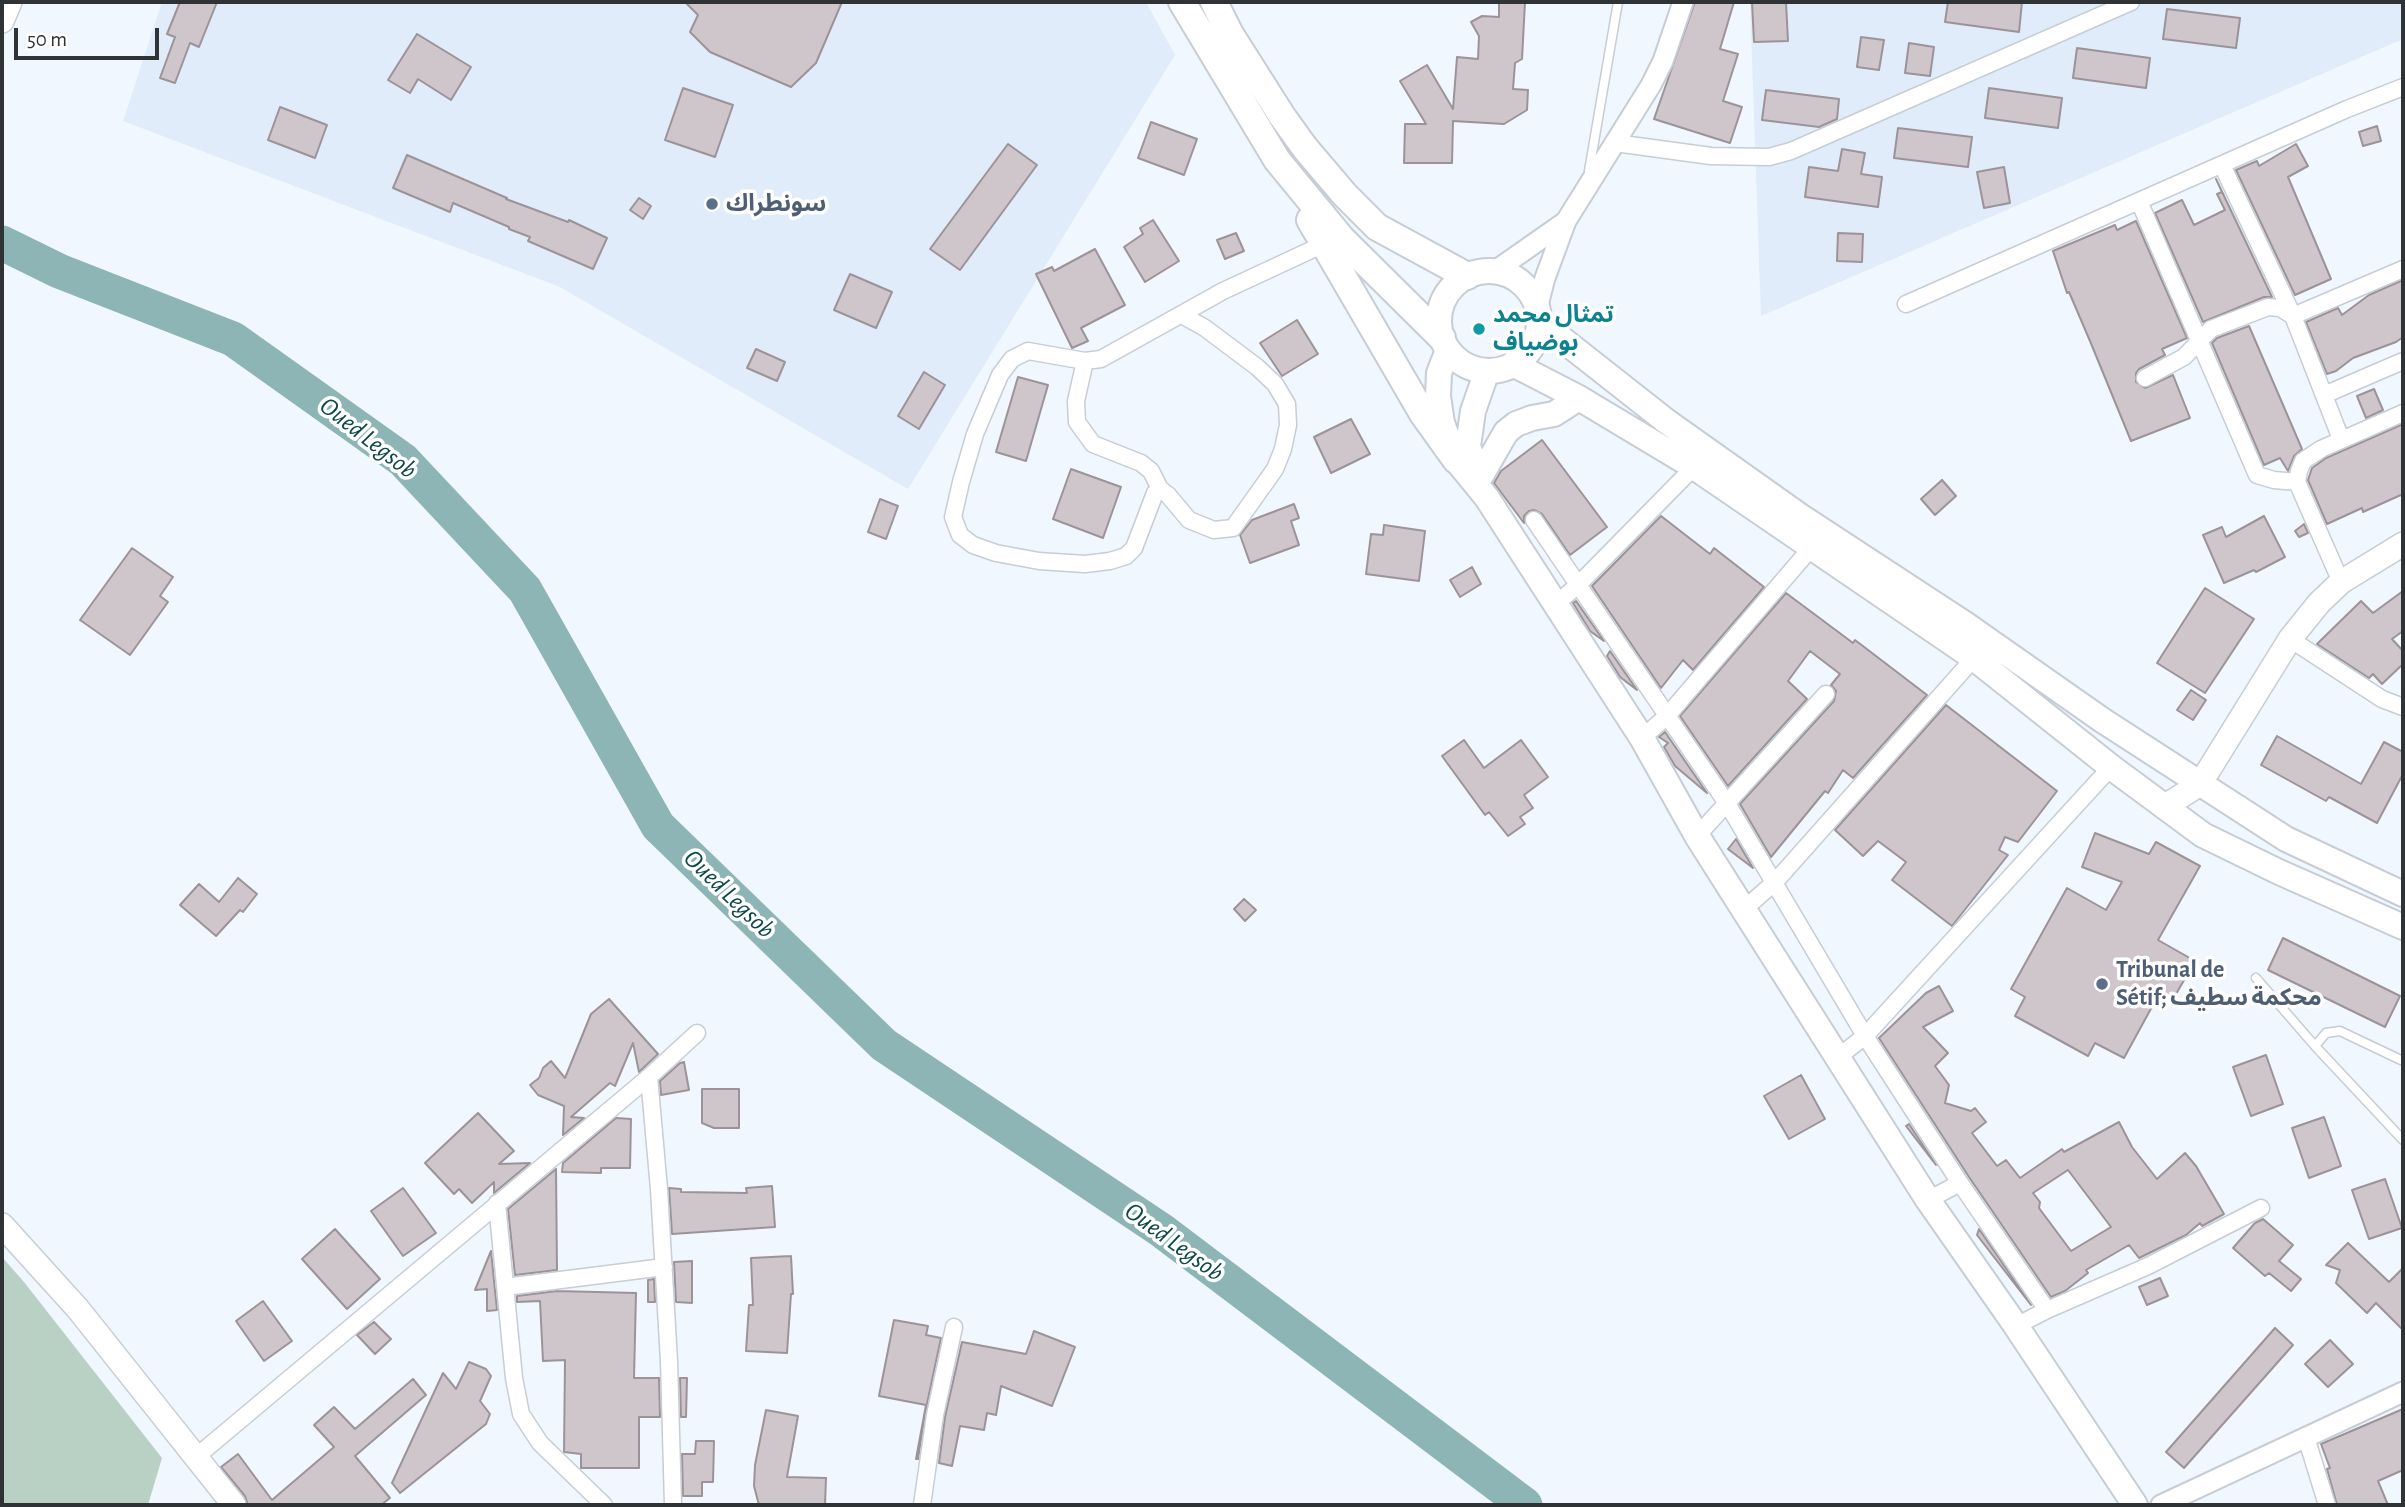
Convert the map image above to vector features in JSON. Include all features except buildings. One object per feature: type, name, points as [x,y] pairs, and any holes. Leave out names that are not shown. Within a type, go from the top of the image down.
[{"type":"highway","points":[[1182,2],[1277,160],[1423,414],[1456,460]]},
{"type":"highway","points":[[1214,2],[1230,34],[1282,116],[1345,195],[1377,227],[1467,276]]},
{"type":"highway","points":[[1277,160],[1342,239],[1445,344]]},
{"type":"main road","points":[[2,21],[10,2]]},
{"type":"main road","points":[[1445,344],[1458,361],[1472,368],[1501,370],[1513,365],[1524,357],[1532,346],[1538,315],[1532,295],[1509,275],[1495,271],[1467,276],[1446,296],[1440,316],[1445,344],[1439,373],[1438,397],[1442,423],[1456,460],[1483,489],[1642,738],[1698,836],[1928,1200],[2135,1505]]},
{"type":"main road","points":[[1538,315],[1587,361],[1665,421],[1800,516],[1965,624],[2102,720],[2286,839],[2403,894]]},
{"type":"main road","points":[[1513,365],[1579,398],[1694,467],[1974,657],[2111,767],[2203,835],[2403,927]]},
{"type":"main road","points":[[1483,489],[1468,446],[1473,411],[1486,371]]},
{"type":"main road","points":[[1483,489],[1506,432],[1516,424],[1554,414],[1579,398]]},
{"type":"main road","points":[[2164,807],[2200,784],[2290,639],[2319,603],[2342,582],[2403,544]]},
{"type":"main road","points":[[2,1225],[78,1309],[234,1505]]},
{"type":"street","points":[[1538,315],[1545,278],[1566,221],[1640,104],[1663,61],[1683,2]]},
{"type":"street","points":[[1615,143],[1711,156],[1769,158],[1791,151],[2131,2]]},
{"type":"street","points":[[1906,304],[2403,87]]},
{"type":"street","points":[[2222,165],[2293,316],[2341,439]]},
{"type":"street","points":[[2139,201],[2257,475],[2297,482]]},
{"type":"street","points":[[1495,271],[1566,221]]},
{"type":"street","points":[[1160,489],[1155,493],[1134,548],[1126,556],[1110,561],[1085,564],[1039,561],[996,553],[973,545],[960,536],[953,517],[975,434],[1000,375],[1012,359],[1028,351],[1085,361],[1101,359],[1223,291],[1324,244]]},
{"type":"street","points":[[2293,316],[2403,269]]},
{"type":"street","points":[[2145,378],[2185,357],[2211,329],[2268,307],[2280,308],[2293,316]]},
{"type":"street","points":[[1085,361],[1076,401],[1077,422],[1093,444],[1141,463],[1151,471],[1160,489],[1189,520],[1214,530],[1233,528],[1275,469],[1288,425],[1287,404],[1275,384],[1233,348],[1182,315]]},
{"type":"street","points":[[2324,396],[2403,361]]},
{"type":"street","points":[[2342,582],[2297,482],[2303,461],[2341,439],[2403,413]]},
{"type":"street","points":[[1556,604],[1694,467]]},
{"type":"street","points":[[1534,520],[1728,805],[1865,1036],[1959,1183],[2047,1310]]},
{"type":"street","points":[[1642,738],[1667,716],[1811,548]]},
{"type":"street","points":[[2290,639],[2382,699],[2403,707]]},
{"type":"street","points":[[1744,910],[1775,882],[1974,657]]},
{"type":"street","points":[[1698,836],[1826,694]]},
{"type":"street","points":[[1837,1058],[1865,1036],[2111,767]]},
{"type":"street","points":[[196,1457],[649,1077],[697,1033]]},
{"type":"street","points":[[649,1077],[664,1266],[673,1505]]},
{"type":"street","points":[[1928,1200],[1959,1183]]},
{"type":"street","points":[[497,1203],[514,1378],[522,1414],[540,1443],[604,1505]]},
{"type":"street","points":[[2016,1326],[2148,1266],[2262,1208]]},
{"type":"street","points":[[505,1287],[664,1266]]},
{"type":"street","points":[[922,1505],[935,1415],[954,1327]]},
{"type":"street","points":[[2161,1505],[2403,1392]]},
{"type":"street","points":[[2306,1437],[2328,1505]]},
{"type":"lane","points":[[1586,188],[1618,2]]},
{"type":"lane","points":[[2256,978],[2403,1140]]},
{"type":"lane","points":[[2315,1046],[2326,1033],[2340,1031],[2403,1061]]},
{"type":"shaded area","name":"سونطراك","points":[[162,2],[1146,2],[1175,55],[908,489],[560,287],[123,121]]},
{"type":"shaded area","points":[[1750,2],[2403,2],[2403,39],[1761,316]]},
{"type":"green space","points":[[2,1257],[162,1458],[148,1505],[2,1505]]},
{"type":"waterway","name":"Oued Legsob","points":[[2,243],[59,271],[233,339],[403,460],[525,590],[658,826],[884,1045],[1161,1230],[1525,1505]]},
{"type":"place","name":"سونطراك","points":[[712,204]]},
{"type":"place","name":"تمثال محمد بوضياف","points":[[1479,329]]},
{"type":"place","name":"Tribunal de Sétif; محكمة سطيف","points":[[2102,984]]}]
